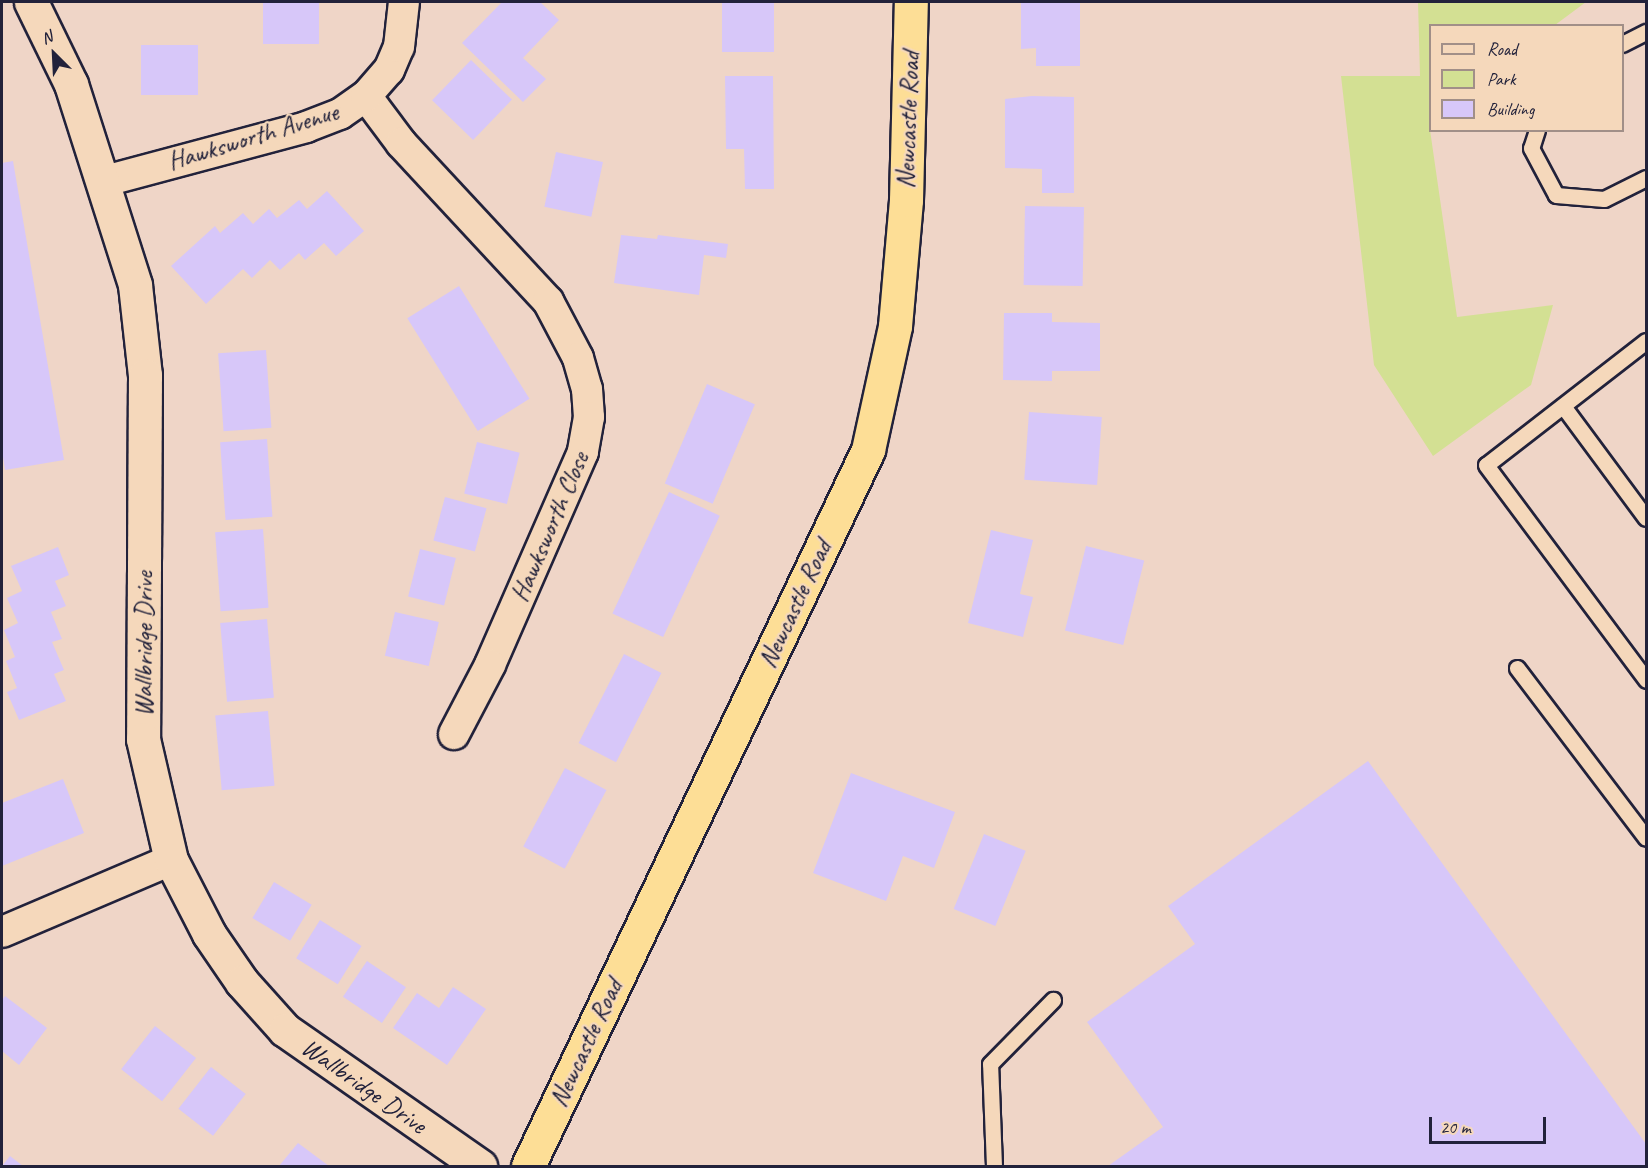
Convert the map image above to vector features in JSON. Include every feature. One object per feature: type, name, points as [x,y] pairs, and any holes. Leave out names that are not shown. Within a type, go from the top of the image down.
[{"type":"highway","name":"Newcastle Road","points":[[528,1167],[868,450],[895,327],[906,200],[911,2]]},
{"type":"street","name":"Wallbridge Drive","points":[[31,2],[71,84],[105,181],[135,285],[145,375],[143,740],[171,860],[222,953],[242,982],[285,1030],[480,1167]]},
{"type":"street","name":"Hawksworth Avenue","points":[[105,181],[306,127],[340,114],[366,96],[389,70],[399,47],[404,2]]},
{"type":"street","name":"Hawksworth Close","points":[[366,96],[401,143],[548,301],[578,358],[587,388],[589,417],[584,452],[490,665],[454,734]]},
{"type":"street","points":[[2,932],[171,860]]},
{"type":"lane","points":[[1624,44],[1647,32]]},
{"type":"lane","points":[[1536,132],[1530,147],[1556,195],[1604,199],[1647,178]]},
{"type":"lane","points":[[1646,343],[1486,465],[1647,680]]},
{"type":"lane","points":[[1563,406],[1647,518]]},
{"type":"lane","points":[[1517,668],[1647,838]]},
{"type":"lane","points":[[994,1167],[990,1064],[1053,1000]]},
{"type":"green space","points":[[1418,2],[1586,2],[1556,24],[1429,24],[1429,132],[1457,317],[1553,305],[1531,385],[1433,456],[1374,365],[1341,76],[1420,76]]},
{"type":"building","points":[[263,2],[319,2],[319,44],[263,44]]},
{"type":"building","points":[[502,2],[540,2],[559,20],[523,58],[546,79],[523,102],[462,43]]},
{"type":"building","points":[[722,2],[774,2],[774,52],[722,52]]},
{"type":"building","points":[[1021,2],[1080,2],[1080,66],[1036,66],[1036,48],[1021,49]]},
{"type":"building","points":[[141,45],[198,45],[198,95],[141,95]]},
{"type":"building","points":[[471,60],[512,100],[473,140],[432,100]]},
{"type":"building","points":[[725,76],[773,76],[774,189],[745,189],[744,149],[726,149]]},
{"type":"building","points":[[1032,96],[1074,97],[1074,193],[1042,193],[1042,169],[1005,168],[1005,99]]},
{"type":"building","points":[[556,152],[603,162],[591,217],[544,207]]},
{"type":"building","points":[[13,161],[64,460],[5,470],[2,450],[2,163]]},
{"type":"building","points":[[327,191],[364,231],[336,256],[324,243],[305,260],[299,253],[280,270],[270,260],[252,278],[243,269],[206,304],[171,266],[215,226],[220,233],[243,213],[253,224],[269,209],[277,218],[299,200],[307,209]]},
{"type":"building","points":[[1025,206],[1084,207],[1083,286],[1024,285]]},
{"type":"building","points":[[621,235],[657,239],[658,235],[728,244],[726,258],[704,255],[699,295],[614,283]]},
{"type":"building","points":[[459,286],[529,399],[478,431],[407,318]]},
{"type":"building","points":[[1004,313],[1052,313],[1052,322],[1100,323],[1100,371],[1052,371],[1052,381],[1003,380]]},
{"type":"building","points":[[266,350],[271,428],[224,431],[218,353]]},
{"type":"building","points":[[707,384],[755,404],[713,504],[665,483]]},
{"type":"building","points":[[1029,412],[1102,417],[1097,485],[1024,480]]},
{"type":"building","points":[[267,439],[272,517],[226,520],[220,442]]},
{"type":"building","points":[[477,442],[520,453],[507,504],[464,493]]},
{"type":"building","points":[[669,492],[720,516],[663,637],[612,613]]},
{"type":"building","points":[[445,497],[487,508],[475,552],[433,540]]},
{"type":"building","points":[[263,529],[269,608],[221,611],[215,532]]},
{"type":"building","points":[[991,530],[1033,540],[1020,594],[1033,597],[1023,637],[968,623]]},
{"type":"building","points":[[1086,546],[1144,561],[1123,645],[1065,630]]},
{"type":"building","points":[[58,547],[69,575],[55,581],[66,606],[51,612],[62,639],[52,642],[64,670],[54,674],[66,701],[19,720],[7,692],[17,688],[6,661],[15,657],[4,630],[18,623],[7,598],[22,591],[11,566]]},
{"type":"building","points":[[420,549],[456,558],[444,605],[408,597]]},
{"type":"building","points":[[395,612],[439,622],[429,666],[385,656]]},
{"type":"building","points":[[267,619],[274,698],[227,702],[220,623]]},
{"type":"building","points":[[624,654],[661,673],[616,762],[579,743]]},
{"type":"building","points":[[268,711],[275,786],[222,790],[215,716]]},
{"type":"building","points":[[1368,761],[1646,1144],[1646,1166],[1108,1166],[1163,1127],[1087,1022],[1195,944],[1168,906]]},
{"type":"building","points":[[565,768],[606,790],[565,869],[523,847]]},
{"type":"building","points":[[851,773],[955,812],[934,868],[903,856],[886,901],[813,873]]},
{"type":"building","points":[[63,779],[84,833],[2,866],[2,803]]},
{"type":"building","points":[[984,834],[1026,851],[995,926],[954,909]]},
{"type":"building","points":[[274,882],[312,905],[290,941],[252,918]]},
{"type":"building","points":[[320,920],[362,946],[338,984],[296,958]]},
{"type":"building","points":[[367,961],[406,987],[382,1023],[343,997]]},
{"type":"building","points":[[453,987],[486,1009],[447,1065],[393,1028],[417,993],[439,1008]]},
{"type":"building","points":[[5,996],[47,1028],[19,1065],[2,1051],[2,1000]]},
{"type":"building","points":[[155,1026],[196,1058],[162,1101],[121,1069]]},
{"type":"building","points":[[211,1067],[246,1094],[213,1136],[178,1109]]},
{"type":"building","points":[[298,1143],[329,1166],[279,1166]]},
{"type":"building","points":[[10,1156],[23,1166],[2,1166]]}]
